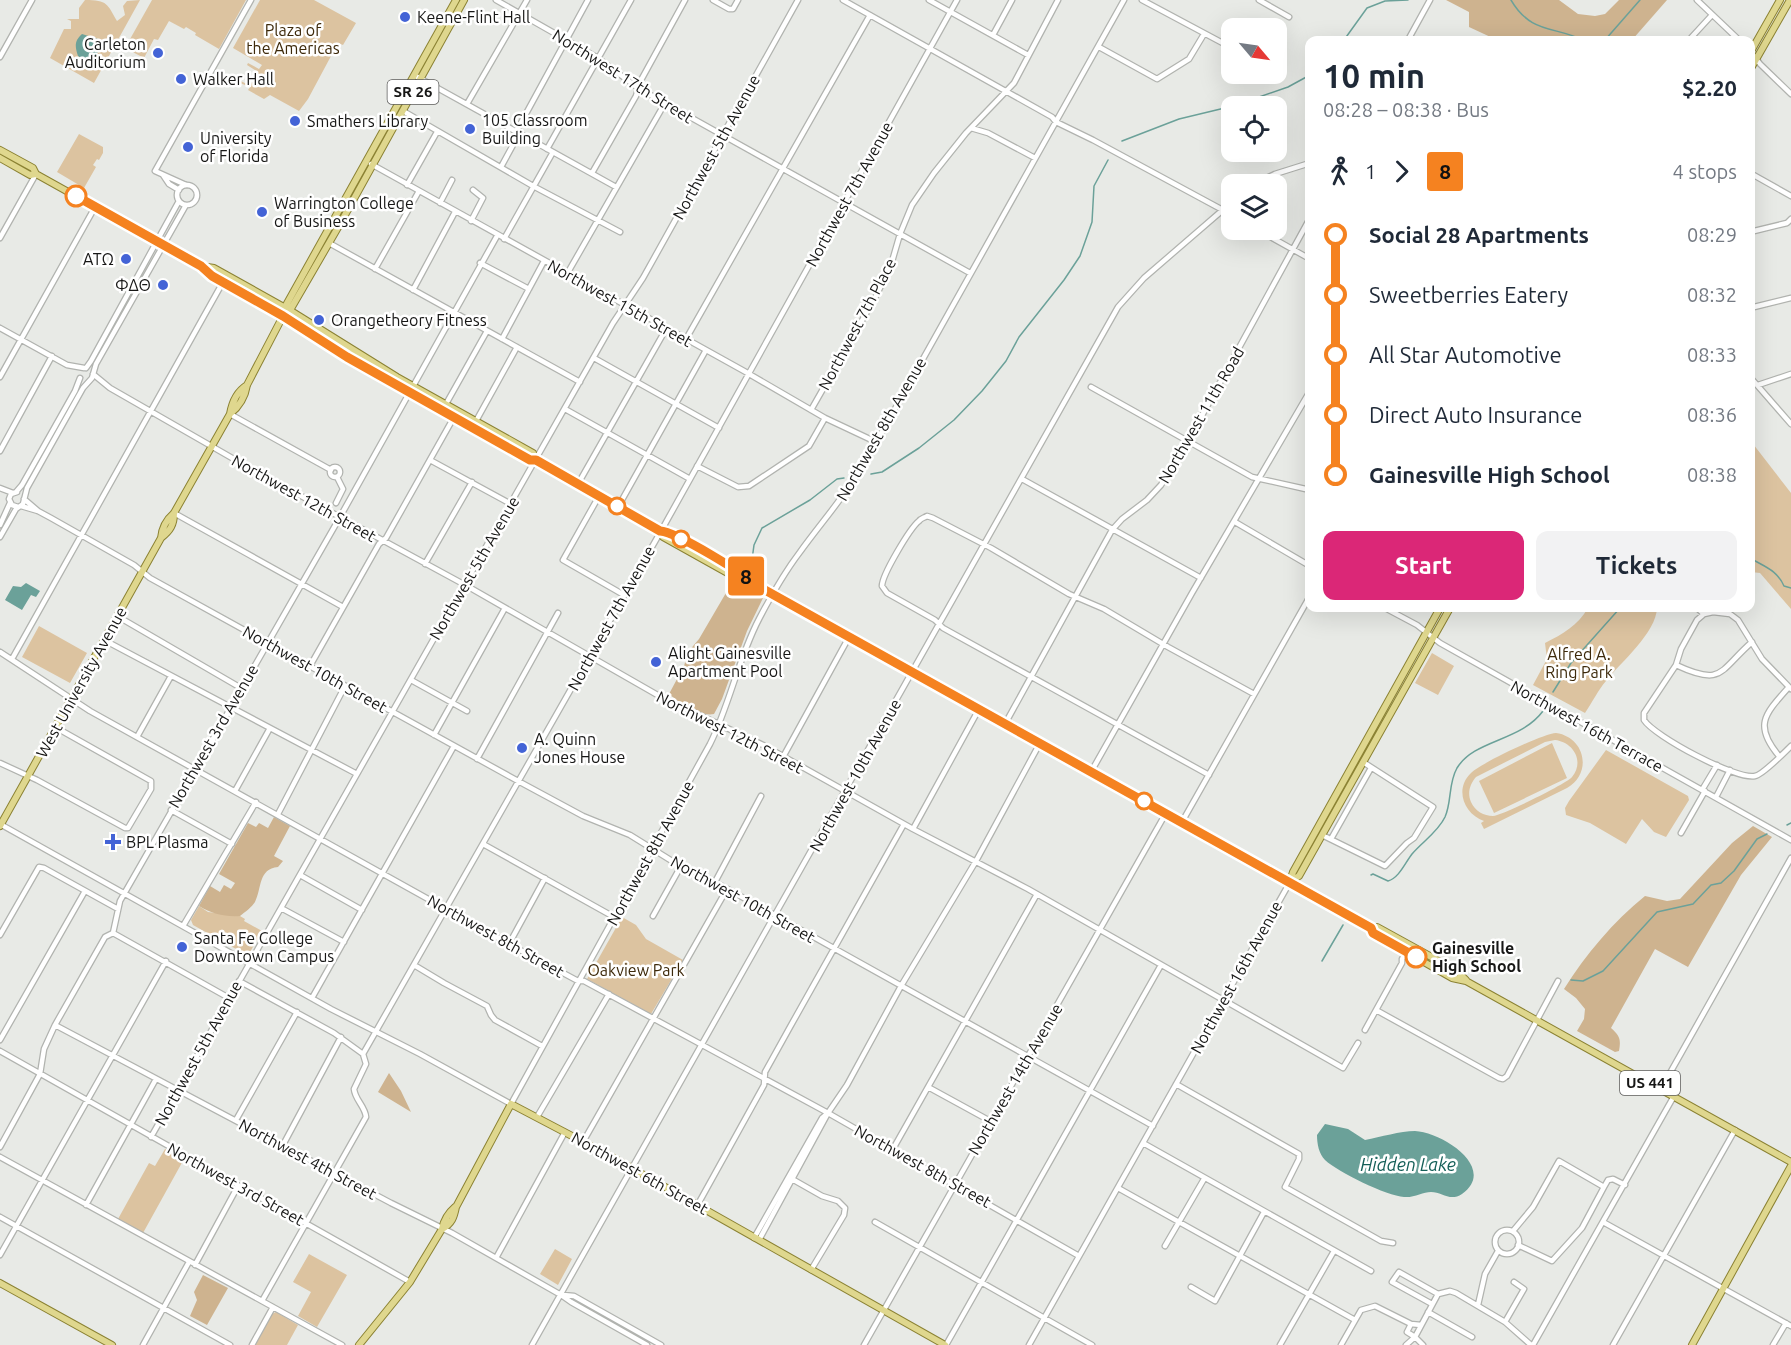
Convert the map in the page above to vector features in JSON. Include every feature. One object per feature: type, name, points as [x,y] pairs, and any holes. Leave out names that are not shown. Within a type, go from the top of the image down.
[{"type":"main road","name":"West University Avenue","points":[[0,825],[161,538],[162,529],[174,513],[230,414],[238,407],[283,316],[329,243],[373,166],[403,111],[456,0]]},
{"type":"main road","name":"West University Avenue","points":[[288,309],[366,162],[464,0]]},
{"type":"main road","points":[[1755,45],[1780,0]]},
{"type":"main road","points":[[1756,59],[1791,0]]},
{"type":"main road","name":"US 441","points":[[0,150],[33,168],[36,174],[201,266],[223,282],[409,393],[530,460],[536,460],[660,531],[663,537],[740,580],[763,589],[1005,723],[1371,928],[1373,933],[1452,978],[1466,981],[1735,1130],[1791,1164]]},
{"type":"main road","name":"US 441","points":[[0,159],[30,175],[36,174]]},
{"type":"main road","name":"US 441","points":[[201,266],[214,268],[288,309],[413,386],[533,453],[536,460]]},
{"type":"main road","name":"Northwest 16th Avenue","points":[[1290,882],[1293,872],[1438,612]]},
{"type":"main road","points":[[1290,882],[1299,876],[1448,612]]},
{"type":"main road","points":[[1382,711],[1389,716]]},
{"type":"main road","points":[[1357,757],[1363,762]]},
{"type":"main road","name":"US 441","points":[[1371,928],[1377,927],[1457,970],[1466,981]]},
{"type":"main road","points":[[1408,953],[1412,951],[1446,970],[1457,970]]},
{"type":"main road","name":"Northwest 6th Street","points":[[511,1104],[565,1131],[946,1345]]},
{"type":"main road","name":"Northwest 8th Avenue","points":[[359,1345],[410,1282],[442,1229],[449,1225],[456,1207],[511,1104]]},
{"type":"main road","points":[[1692,1345],[1791,1164]]},
{"type":"main road","points":[[0,1283],[112,1345]]},
{"type":"street","points":[[0,57],[32,0]]},
{"type":"street","points":[[0,525],[14,493],[22,485],[77,386],[80,371],[91,361],[160,243],[186,205],[195,202],[198,195],[195,188],[155,171],[251,0]]},
{"type":"street","name":"Northwest 17th Street","points":[[496,0],[598,58],[638,88],[970,273]]},
{"type":"street","points":[[467,104],[527,0]]},
{"type":"street","points":[[501,167],[588,0]]},
{"type":"street","points":[[547,149],[631,0]]},
{"type":"street","points":[[592,173],[636,96],[638,88],[686,0]]},
{"type":"street","points":[[712,0],[729,9],[733,9],[738,0]]},
{"type":"street","name":"Northwest 5th Avenue","points":[[151,1137],[580,382],[643,278],[798,0]]},
{"type":"street","points":[[843,0],[1052,117],[1056,123],[1093,140],[1221,209]]},
{"type":"street","points":[[929,0],[1028,55]]},
{"type":"street","name":"Northwest 7th Avenue","points":[[335,1173],[366,1117],[365,1111],[355,1096],[354,1089],[366,1064],[363,1054],[719,428],[957,0]]},
{"type":"street","points":[[993,35],[1012,0]]},
{"type":"street","name":"Northwest 7th Place","points":[[812,411],[876,296],[891,265],[912,205],[934,173],[971,128],[1006,92],[1026,63],[1028,55],[1058,0]]},
{"type":"street","name":"Northwest 8th Avenue","points":[[511,1104],[720,725],[750,640],[774,593],[798,554],[848,491],[1124,0]]},
{"type":"street","points":[[1142,0],[1221,42]]},
{"type":"street","points":[[1259,0],[1289,17]]},
{"type":"street","points":[[1410,36],[1430,0]]},
{"type":"street","points":[[1697,0],[1735,36]]},
{"type":"street","points":[[686,339],[870,15]]},
{"type":"street","points":[[1693,36],[1712,15]]},
{"type":"street","points":[[1099,46],[1157,79],[1189,59],[1204,34]]},
{"type":"street","points":[[1756,59],[1791,94]]},
{"type":"street","points":[[418,77],[616,187]]},
{"type":"street","points":[[567,274],[665,103]]},
{"type":"street","points":[[403,111],[533,186],[620,232]]},
{"type":"street","points":[[971,128],[988,133],[1035,158]]},
{"type":"street","points":[[407,185],[437,132]]},
{"type":"street","points":[[504,239],[553,152]]},
{"type":"street","name":"Northwest 15th Street","points":[[366,162],[812,411],[876,442]]},
{"type":"street","points":[[1275,174],[1305,165]]},
{"type":"street","points":[[0,238],[36,174]]},
{"type":"street","points":[[163,175],[171,185],[179,190]]},
{"type":"street","points":[[1755,176],[1791,196]]},
{"type":"street","points":[[440,203],[452,180]]},
{"type":"street","points":[[186,185],[179,190],[177,195],[179,201],[186,205]]},
{"type":"street","points":[[471,221],[483,198],[472,190]]},
{"type":"street","points":[[375,269],[419,191]]},
{"type":"street","points":[[0,537],[19,507],[88,381],[92,378],[179,201]]},
{"type":"street","points":[[0,377],[95,207]]},
{"type":"street","points":[[412,290],[455,212]]},
{"type":"street","name":"Northwest 10th Avenue","points":[[532,1345],[1118,307],[1144,279],[1221,212]]},
{"type":"street","points":[[1755,231],[1787,223],[1791,219]]},
{"type":"street","name":"Northwest 11th Road","points":[[1005,723],[1112,530],[1122,519],[1155,493],[1188,441],[1305,227]]},
{"type":"street","name":"Northwest 3rd Avenue","points":[[0,1147],[40,1074],[44,1049],[55,1025],[105,937],[113,933],[124,893],[340,517],[497,236]]},
{"type":"street","points":[[1276,240],[1305,256]]},
{"type":"street","points":[[329,243],[580,382]]},
{"type":"street","points":[[502,339],[544,261]]},
{"type":"street","points":[[480,263],[529,289]]},
{"type":"street","points":[[12,659],[223,282]]},
{"type":"street","points":[[1755,307],[1791,298]]},
{"type":"street","points":[[0,328],[67,364],[85,368],[93,373]]},
{"type":"street","points":[[578,484],[666,329]]},
{"type":"street","points":[[446,404],[487,331]]},
{"type":"street","points":[[476,421],[517,347]]},
{"type":"street","points":[[618,507],[706,350]]},
{"type":"street","points":[[0,451],[52,356]]},
{"type":"street","points":[[594,358],[719,428]]},
{"type":"street","name":"Northwest 12th Street","points":[[93,373],[110,388],[150,411],[465,585],[670,702],[763,745],[913,829],[1037,894],[1343,1068],[1358,1043]]},
{"type":"street","points":[[1758,385],[1791,374]]},
{"type":"street","points":[[80,378],[88,381]]},
{"type":"street","points":[[1755,382],[1791,424]]},
{"type":"street","points":[[1091,387],[1252,477],[1305,489]]},
{"type":"street","points":[[1091,772],[1305,399]]},
{"type":"street","points":[[565,409],[690,479]]},
{"type":"street","points":[[230,414],[331,470],[334,467],[339,469],[340,474],[337,477],[343,489],[336,503]]},
{"type":"street","points":[[310,666],[454,417]]},
{"type":"street","points":[[697,466],[738,487],[749,486],[809,446],[825,418]]},
{"type":"street","points":[[430,460],[511,504]]},
{"type":"street","points":[[1022,479],[1201,578]]},
{"type":"street","points":[[425,564],[472,482]]},
{"type":"street","points":[[0,490],[24,498],[38,511]]},
{"type":"street","points":[[0,490],[19,507],[38,511]]},
{"type":"street","points":[[599,496],[563,560],[624,595]]},
{"type":"street","name":"Northwest 10th Street","points":[[38,511],[134,565],[150,578],[477,759],[583,816],[624,832],[681,866],[728,889],[1153,1126]]},
{"type":"street","points":[[174,513],[343,607]]},
{"type":"street","points":[[1209,775],[887,593],[882,586],[886,573],[914,526],[927,516],[985,545],[1074,597],[1104,609],[1254,694]]},
{"type":"street","points":[[1235,522],[1305,563]]},
{"type":"street","points":[[1182,822],[1305,605]]},
{"type":"street","points":[[434,735],[505,608]]},
{"type":"street","name":"Northwest 16th Terrace","points":[[1392,612],[1433,638],[1791,840]]},
{"type":"street","points":[[1779,756],[1765,735],[1763,726],[1772,708],[1790,688],[1762,659],[1738,620],[1730,614],[1713,612],[1704,614],[1697,620],[1676,665],[1648,707],[1644,720],[1647,725],[1663,738],[1717,765],[1756,777],[1791,746]]},
{"type":"street","points":[[477,759],[558,613]]},
{"type":"street","points":[[117,616],[241,688]]},
{"type":"street","points":[[783,757],[849,637]]},
{"type":"street","points":[[104,640],[357,774]]},
{"type":"street","points":[[1676,665],[1704,676],[1721,673],[1752,642]]},
{"type":"street","name":"Northwest 8th Street","points":[[0,652],[71,699],[508,944],[578,981],[584,981],[609,994],[828,1113],[1018,1219],[1079,1256]]},
{"type":"street","points":[[137,736],[171,676]]},
{"type":"street","points":[[411,680],[467,711]]},
{"type":"street","points":[[278,814],[345,686]]},
{"type":"street","points":[[913,829],[979,709]]},
{"type":"street","points":[[0,763],[127,829],[151,789],[152,783],[55,727]]},
{"type":"street","points":[[236,790],[270,728]]},
{"type":"street","points":[[756,1239],[828,1113],[847,1085],[901,986],[976,861],[1040,743]]},
{"type":"street","points":[[312,998],[454,746]]},
{"type":"street","points":[[1322,835],[1385,866],[1414,838],[1429,815],[1433,807],[1363,762]]},
{"type":"street","points":[[1681,833],[1717,765]]},
{"type":"street","points":[[1331,839],[1371,768]]},
{"type":"street","points":[[1716,797],[1731,770]]},
{"type":"street","points":[[715,882],[761,796]]},
{"type":"street","points":[[183,926],[256,802]]},
{"type":"street","points":[[171,810],[232,844]]},
{"type":"street","name":"Northwest 14th Avenue","points":[[864,1345],[1166,813]]},
{"type":"street","points":[[697,1206],[764,1085],[765,1072],[904,824]]},
{"type":"street","name":"Northwest 6th Street","points":[[0,825],[331,1009],[511,1104]]},
{"type":"street","points":[[483,844],[614,917]]},
{"type":"street","points":[[1661,1089],[1791,858]]},
{"type":"street","points":[[652,916],[681,866]]},
{"type":"street","points":[[0,935],[39,867],[118,909]]},
{"type":"street","points":[[300,875],[362,910]]},
{"type":"street","points":[[508,944],[544,878]]},
{"type":"street","name":"Northwest 16th Avenue","points":[[1029,1345],[1290,882]]},
{"type":"street","points":[[583,1142],[728,889]]},
{"type":"street","points":[[0,1040],[85,891]]},
{"type":"street","points":[[893,1149],[1037,894]]},
{"type":"street","points":[[281,908],[344,942]]},
{"type":"street","points":[[113,933],[229,998]]},
{"type":"street","points":[[1365,1030],[1402,963],[1402,959],[1408,953]]},
{"type":"street","points":[[0,1255],[166,962]]},
{"type":"street","points":[[414,965],[487,1005],[490,1015],[495,1020],[542,1046]]},
{"type":"street","points":[[946,1345],[1161,965]]},
{"type":"street","points":[[239,981],[341,1037],[363,1054]]},
{"type":"street","points":[[1376,1010],[1503,1079],[1507,1076],[1558,981]]},
{"type":"street","points":[[537,1117],[609,994]]},
{"type":"street","points":[[236,1120],[297,1012]]},
{"type":"street","name":"Northwest 4th Street","points":[[55,1025],[496,1258],[647,1345]]},
{"type":"street","points":[[283,1145],[341,1037]]},
{"type":"street","name":"Northwest 3rd Street","points":[[0,1051],[410,1282]]},
{"type":"street","points":[[86,1205],[156,1079]]},
{"type":"street","points":[[1176,1084],[1299,1154],[1299,1160],[1285,1187],[1381,1241],[1393,1243]]},
{"type":"street","points":[[928,1087],[992,1122]]},
{"type":"street","points":[[1432,1304],[1392,1282],[1398,1272],[1438,1294],[1456,1293],[1505,1322],[1532,1345],[1674,1096]]},
{"type":"street","points":[[1613,1345],[1735,1130]]},
{"type":"street","points":[[496,1258],[565,1131]]},
{"type":"street","points":[[1143,1143],[1371,1271]]},
{"type":"street","points":[[0,1158],[342,1345]]},
{"type":"street","points":[[1513,1232],[1533,1207],[1559,1161],[1604,1186]]},
{"type":"street","points":[[262,1301],[335,1173]]},
{"type":"street","points":[[791,1178],[822,1196],[841,1203],[846,1208],[811,1270]]},
{"type":"street","points":[[1165,1246],[1204,1179]]},
{"type":"street","points":[[1518,1245],[1552,1261],[1582,1228],[1608,1180],[1613,1179],[1625,1185]]},
{"type":"street","points":[[195,1265],[238,1186]]},
{"type":"street","points":[[1118,1188],[1355,1320]]},
{"type":"street","points":[[1191,1287],[1215,1301],[1264,1212]]},
{"type":"street","points":[[0,1217],[230,1345]]},
{"type":"street","points":[[875,1222],[1092,1345]]},
{"type":"street","points":[[1603,1222],[1788,1325],[1773,1345]]},
{"type":"street","points":[[1506,1230],[1518,1237],[1518,1245],[1510,1253],[1498,1251],[1495,1244],[1499,1233],[1506,1230]]},
{"type":"street","points":[[1280,1345],[1334,1251]]},
{"type":"street","points":[[1478,1305],[1485,1274],[1498,1251]]},
{"type":"street","points":[[143,1345],[189,1262]]},
{"type":"street","points":[[1505,1322],[1524,1288],[1514,1282]]},
{"type":"street","points":[[1406,1345],[1414,1337],[1438,1294]]},
{"type":"street","name":"Northwest 4th Street","points":[[561,1295],[574,1296],[661,1345]]},
{"type":"street","points":[[1341,1345],[1361,1310],[1375,1306],[1411,1324],[1421,1325]]},
{"type":"street","points":[[252,1345],[273,1307]]},
{"type":"street","points":[[593,1315],[596,1308]]},
{"type":"street","points":[[1428,1312],[1472,1337]]},
{"type":"street","points":[[1411,1324],[1407,1332],[1423,1345]]},
{"type":"street","points":[[625,1332],[628,1327]]},
{"type":"green space","points":[[85,0],[103,2],[117,21],[125,15],[123,6],[127,1],[140,0],[94,83],[50,58],[64,29],[71,29],[71,21],[67,19],[79,19],[79,8]]},
{"type":"green space","points":[[152,0],[246,0],[219,49],[186,27],[184,29],[169,21],[158,40],[154,39],[144,58],[125,48]]},
{"type":"green space","name":"Plaza of the Americas","points":[[260,0],[314,0],[356,23],[343,45],[338,43],[308,99],[299,111],[270,95],[264,99],[248,90],[250,87],[240,83],[241,81],[250,86],[258,72],[247,65],[248,63],[259,69],[262,65],[233,48]]},
{"type":"green space","points":[[79,134],[103,147],[103,153],[93,165],[96,167],[84,188],[57,172]]},
{"type":"green space","points":[[1755,446],[1791,493],[1791,609],[1760,573],[1755,572]]},
{"type":"green space","name":"Alfred A. Ring Park","points":[[1585,612],[1656,612],[1651,627],[1637,647],[1603,685],[1585,713],[1533,685],[1547,659],[1545,643],[1570,629]]},
{"type":"green space","points":[[39,626],[87,653],[70,683],[22,657]]},
{"type":"green space","points":[[1432,653],[1454,666],[1438,695],[1415,683]]},
{"type":"green space","points":[[1556,733],[1574,741],[1582,756],[1583,765],[1580,774],[1567,788],[1484,829],[1481,823],[1484,821],[1471,813],[1464,800],[1462,793],[1466,779],[1477,768],[1499,756]],"holes":[[[1555,740],[1572,748],[1577,759],[1576,771],[1567,781],[1521,805],[1493,816],[1486,815],[1475,808],[1469,792],[1476,777],[1545,742]]]},
{"type":"green space","points":[[1552,743],[1567,778],[1494,813],[1479,781]]},
{"type":"green space","points":[[1606,750],[1688,796],[1689,800],[1666,837],[1654,832],[1642,819],[1626,844],[1590,823],[1566,815],[1565,808],[1569,801]]},
{"type":"green space","points":[[199,906],[208,912],[240,916],[245,919],[244,921],[262,931],[249,954],[245,954],[193,925],[191,920]]},
{"type":"green space","name":"Oakview Park","points":[[622,917],[636,925],[646,939],[683,960],[651,1014],[587,979]]},
{"type":"green space","points":[[165,1149],[184,1159],[143,1233],[118,1219],[149,1163],[155,1166]]},
{"type":"green space","points":[[555,1249],[572,1259],[558,1285],[540,1274]]},
{"type":"green space","points":[[309,1254],[347,1275],[317,1327],[298,1316],[311,1292],[293,1282]]},
{"type":"green space","points":[[276,1312],[298,1325],[287,1345],[255,1345],[272,1314]]},
{"type":"shaded area","points":[[1446,0],[1559,0],[1578,14],[1595,16],[1605,14],[1619,0],[1667,0],[1636,36],[1488,36],[1469,27],[1469,12]]},
{"type":"shaded area","points":[[730,586],[738,591],[742,587],[763,598],[747,631],[722,699],[714,714],[708,714],[684,705],[669,694],[684,666],[688,652],[699,639]]},
{"type":"shaded area","points":[[274,817],[290,826],[274,856],[283,861],[278,867],[267,871],[264,875],[254,904],[240,916],[219,914],[199,906],[210,886],[220,892],[224,885],[231,889],[235,883],[219,874],[248,823],[256,827],[259,823],[268,828]]},
{"type":"shaded area","points":[[1753,826],[1772,837],[1741,875],[1688,967],[1655,949],[1611,1028],[1619,1038],[1619,1051],[1615,1052],[1577,1031],[1584,1019],[1585,1009],[1564,989],[1581,963],[1601,939],[1645,896],[1667,901],[1680,899],[1732,843]]},
{"type":"shaded area","points":[[389,1073],[401,1091],[411,1112],[378,1092]]},
{"type":"shaded area","points":[[203,1275],[228,1288],[207,1325],[190,1316],[197,1300],[194,1292]]},
{"type":"water","points":[[82,34],[98,39],[101,45],[96,56],[86,61],[78,56],[76,50],[76,42]]},
{"type":"water","points":[[26,583],[40,591],[36,597],[31,595],[22,610],[5,600],[13,586],[21,587]]},
{"type":"water","name":"Hidden Lake","points":[[1325,1124],[1348,1129],[1365,1140],[1415,1131],[1439,1138],[1462,1153],[1470,1163],[1474,1173],[1471,1184],[1462,1194],[1454,1197],[1431,1192],[1404,1197],[1375,1188],[1340,1171],[1323,1158],[1317,1135]]},
{"type":"waterway","points":[[1347,36],[1367,8],[1385,1],[1408,0]]},
{"type":"waterway","points":[[1511,0],[1519,11],[1535,24],[1572,36]]},
{"type":"waterway","points":[[1608,36],[1640,0]]},
{"type":"waterway","points":[[1122,141],[1179,119],[1233,106],[1288,87],[1305,78]]},
{"type":"waterway","points":[[871,474],[882,472],[919,448],[954,420],[982,391],[1006,361],[1019,337],[1080,256],[1092,222],[1094,186],[1108,160]]},
{"type":"waterway","points":[[751,567],[754,545],[762,528],[810,500],[837,479],[844,478]]},
{"type":"waterway","points":[[1755,561],[1770,569],[1784,586],[1791,588]]},
{"type":"waterway","points":[[1553,692],[1571,663],[1616,612]]},
{"type":"waterway","points":[[1371,875],[1388,881],[1399,874],[1412,854],[1438,827],[1447,811],[1454,774],[1465,758],[1486,745],[1522,729],[1543,711]]},
{"type":"waterway","points":[[1787,825],[1791,823]]},
{"type":"waterway","points":[[1571,980],[1583,981],[1603,971],[1657,912],[1693,904],[1711,885],[1721,883],[1734,871],[1757,839],[1767,834]]},
{"type":"waterway","points":[[1322,961],[1343,925]]},
{"type":"bus line","name":"8","points":[[76,196],[201,266],[212,276],[283,316],[409,393],[530,460],[536,460],[660,531],[667,531],[748,577],[763,589],[1371,928],[1373,933],[1416,957]]},
{"type":"place","name":"Keene-Flint Hall","points":[[405,17]]},
{"type":"place","name":"Carleton Auditorium","points":[[158,53]]},
{"type":"place","name":"Walker Hall","points":[[181,79]]},
{"type":"place","name":"Smathers Library","points":[[295,121]]},
{"type":"place","name":"105 Classroom Building","points":[[470,129]]},
{"type":"place","name":"University of Florida","points":[[188,147]]},
{"type":"place","name":"Warrington College of Business","points":[[262,212]]},
{"type":"place","name":"ΑΤΩ","points":[[126,259]]},
{"type":"place","name":"ΦΔΘ","points":[[163,285]]},
{"type":"place","name":"Orangetheory Fitness","points":[[319,320]]},
{"type":"place","name":"Alight Gainesville Apartment Pool","points":[[656,662]]},
{"type":"place","name":"A. Quinn Jones House","points":[[522,748]]},
{"type":"place","name":"BPL Plasma","points":[[113,842]]},
{"type":"place","name":"Santa Fe College Downtown Campus","points":[[182,947]]},
{"type":"place","name":"Gainesville High School","points":[[1416,957]]}]
